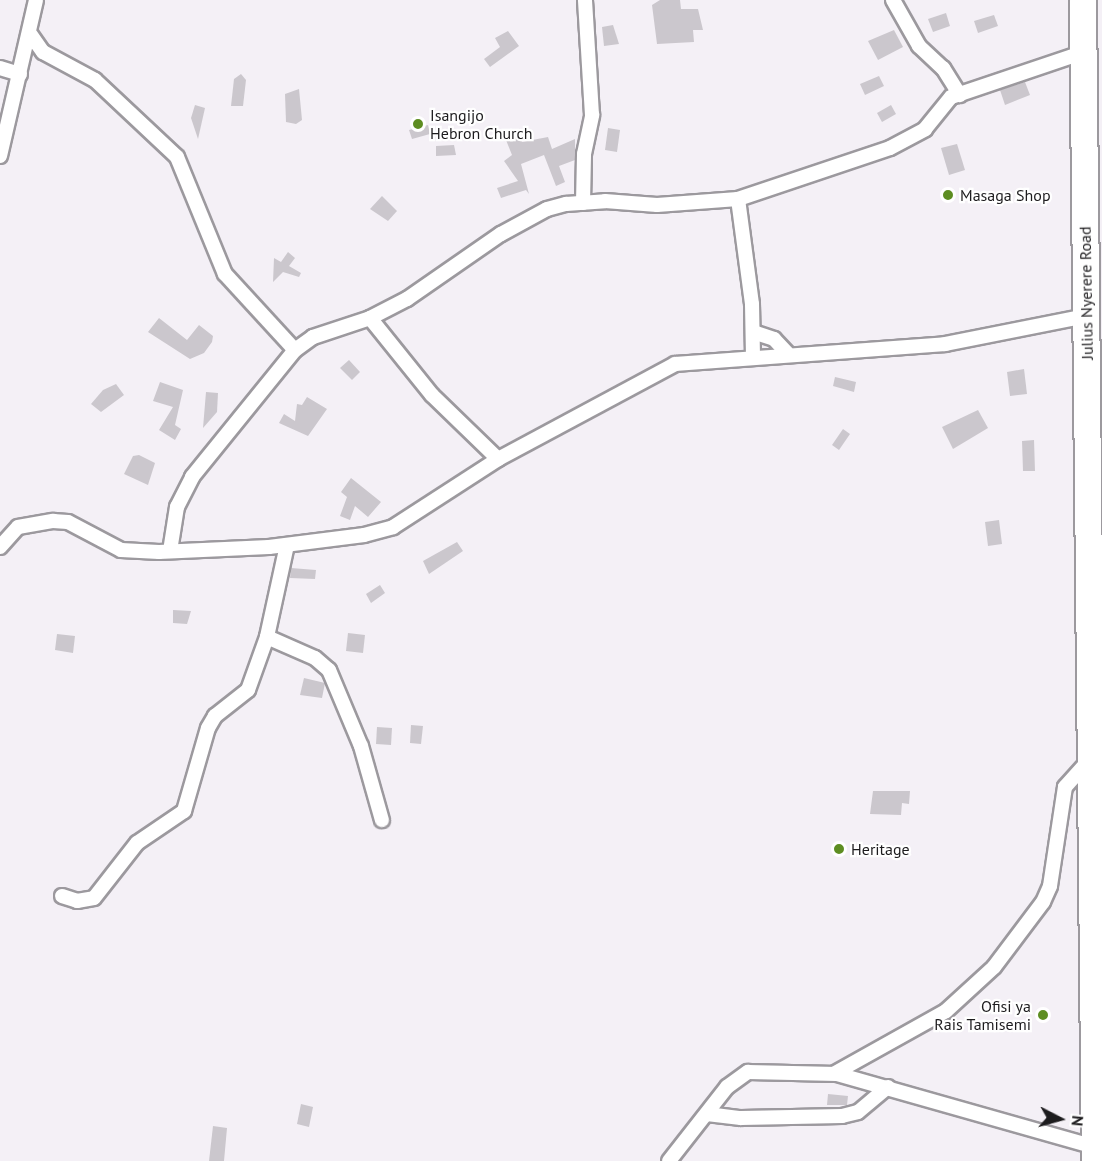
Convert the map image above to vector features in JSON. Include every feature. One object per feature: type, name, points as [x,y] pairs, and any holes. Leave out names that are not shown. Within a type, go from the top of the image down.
[{"type":"highway","name":"Julius Nyerere Road","points":[[1083,0],[1082,52],[1092,327],[1095,1154]]},
{"type":"street","points":[[0,156],[31,35],[36,0]]},
{"type":"street","points":[[583,203],[584,154],[592,108],[585,0]]},
{"type":"street","points":[[892,0],[919,46],[938,62],[960,95]]},
{"type":"street","points":[[31,35],[43,52],[95,80],[177,157],[225,274],[295,350]]},
{"type":"street","points":[[170,551],[177,507],[192,477],[295,350],[313,337],[370,318],[547,209],[583,203],[657,205],[738,199],[911,139],[951,97],[1082,52]]},
{"type":"street","points":[[0,68],[21,74]]},
{"type":"street","points":[[738,199],[753,332],[753,355]]},
{"type":"street","points":[[370,318],[432,395],[498,459]]},
{"type":"street","points":[[0,547],[18,527],[53,521],[68,522],[121,550],[170,551],[287,545],[364,536],[393,527],[498,459],[609,401],[661,368],[753,355],[945,344],[1092,327]]},
{"type":"street","points":[[753,332],[774,339],[787,353]]},
{"type":"street","points":[[62,896],[77,901],[94,897],[137,843],[184,811],[208,728],[215,716],[248,690],[267,637],[287,545]]},
{"type":"street","points":[[267,637],[315,658],[329,670],[361,746],[382,820]]},
{"type":"street","points":[[835,1073],[946,1011],[994,967],[1043,902],[1065,787],[1093,757]]},
{"type":"street","points":[[669,1161],[727,1087],[748,1072],[835,1073],[888,1087],[1095,1154]]},
{"type":"street","points":[[707,1114],[741,1118],[842,1116],[858,1112],[888,1087]]},
{"type":"building","points":[[660,0],[680,0],[681,9],[698,9],[703,30],[693,30],[694,42],[657,44],[652,5]]},
{"type":"building","points":[[946,13],[950,26],[933,32],[928,19]]},
{"type":"building","points":[[994,15],[998,26],[978,33],[974,21]]},
{"type":"building","points":[[613,25],[619,44],[604,46],[602,27]]},
{"type":"building","points":[[894,30],[903,47],[878,60],[868,41]]},
{"type":"building","points":[[508,31],[519,46],[490,67],[484,59],[500,47],[495,38]]},
{"type":"building","points":[[241,74],[246,80],[243,106],[231,106],[234,79]]},
{"type":"building","points":[[879,76],[884,86],[865,95],[860,84]]},
{"type":"building","points":[[1025,82],[1030,95],[1005,105],[1000,90]]},
{"type":"building","points":[[299,89],[302,120],[296,124],[286,122],[285,94]]},
{"type":"building","points":[[195,105],[205,108],[198,139],[191,118]]},
{"type":"building","points":[[891,105],[896,114],[882,122],[877,113]]},
{"type":"building","points":[[428,125],[430,134],[412,139],[409,130]]},
{"type":"building","points":[[608,128],[620,130],[617,152],[605,150]]},
{"type":"building","points":[[519,135],[522,142],[548,137],[552,149],[575,139],[575,160],[559,166],[565,182],[556,186],[544,155],[521,164],[529,194],[526,190],[501,198],[497,188],[518,181],[504,161],[512,155],[506,140]]},
{"type":"building","points":[[957,144],[965,170],[949,175],[941,148]]},
{"type":"building","points":[[454,145],[456,155],[436,156],[436,146]]},
{"type":"building","points":[[382,196],[397,211],[388,221],[370,209]]},
{"type":"building","points":[[288,252],[295,258],[289,266],[301,273],[299,277],[283,272],[273,282],[274,258],[281,262]]},
{"type":"building","points":[[159,318],[187,340],[199,325],[213,336],[212,342],[204,353],[190,359],[148,332]]},
{"type":"building","points":[[349,360],[360,372],[352,380],[340,368]]},
{"type":"building","points":[[1024,369],[1027,394],[1010,396],[1007,372]]},
{"type":"building","points":[[835,377],[856,382],[854,392],[833,386]]},
{"type":"building","points":[[160,382],[183,390],[175,425],[181,429],[175,440],[159,430],[173,407],[153,401]]},
{"type":"building","points":[[116,384],[124,395],[101,412],[91,404],[103,390]]},
{"type":"building","points":[[206,392],[218,393],[217,412],[203,428]]},
{"type":"building","points":[[307,397],[327,409],[308,436],[279,423],[284,414],[295,421],[297,404],[302,405]]},
{"type":"building","points":[[978,410],[988,428],[953,449],[942,427]]},
{"type":"building","points":[[843,429],[850,434],[839,450],[832,445]]},
{"type":"building","points":[[1034,440],[1035,471],[1023,471],[1022,441]]},
{"type":"building","points":[[139,455],[155,463],[148,485],[124,474],[133,456]]},
{"type":"building","points":[[351,478],[381,502],[368,517],[355,506],[350,520],[340,516],[347,497],[341,492]]},
{"type":"building","points":[[999,520],[1002,544],[988,546],[985,522]]},
{"type":"building","points":[[457,542],[463,551],[429,574],[423,561]]},
{"type":"building","points":[[291,568],[316,570],[315,579],[290,578]]},
{"type":"building","points":[[380,585],[385,593],[371,603],[366,594]]},
{"type":"building","points":[[173,610],[191,611],[187,624],[173,623]]},
{"type":"building","points":[[348,633],[365,635],[363,653],[346,651]]},
{"type":"building","points":[[57,634],[75,636],[73,653],[55,650]]},
{"type":"building","points":[[304,678],[325,683],[322,698],[300,695]]},
{"type":"building","points":[[411,725],[423,726],[421,744],[410,743]]},
{"type":"building","points":[[377,727],[392,728],[391,745],[376,744]]},
{"type":"building","points":[[873,791],[910,791],[909,804],[902,803],[901,815],[870,814]]},
{"type":"building","points":[[828,1094],[848,1096],[847,1105],[827,1105]]},
{"type":"building","points":[[301,1104],[313,1107],[309,1127],[297,1124]]},
{"type":"building","points":[[213,1126],[227,1128],[224,1161],[209,1161]]},
{"type":"place","name":"Isangijo Hebron Church","points":[[418,124]]},
{"type":"place","name":"Masaga Shop","points":[[948,195]]},
{"type":"place","name":"Heritage","points":[[839,849]]},
{"type":"place","name":"Ofisi ya Rais Tamisemi","points":[[1043,1015]]}]
